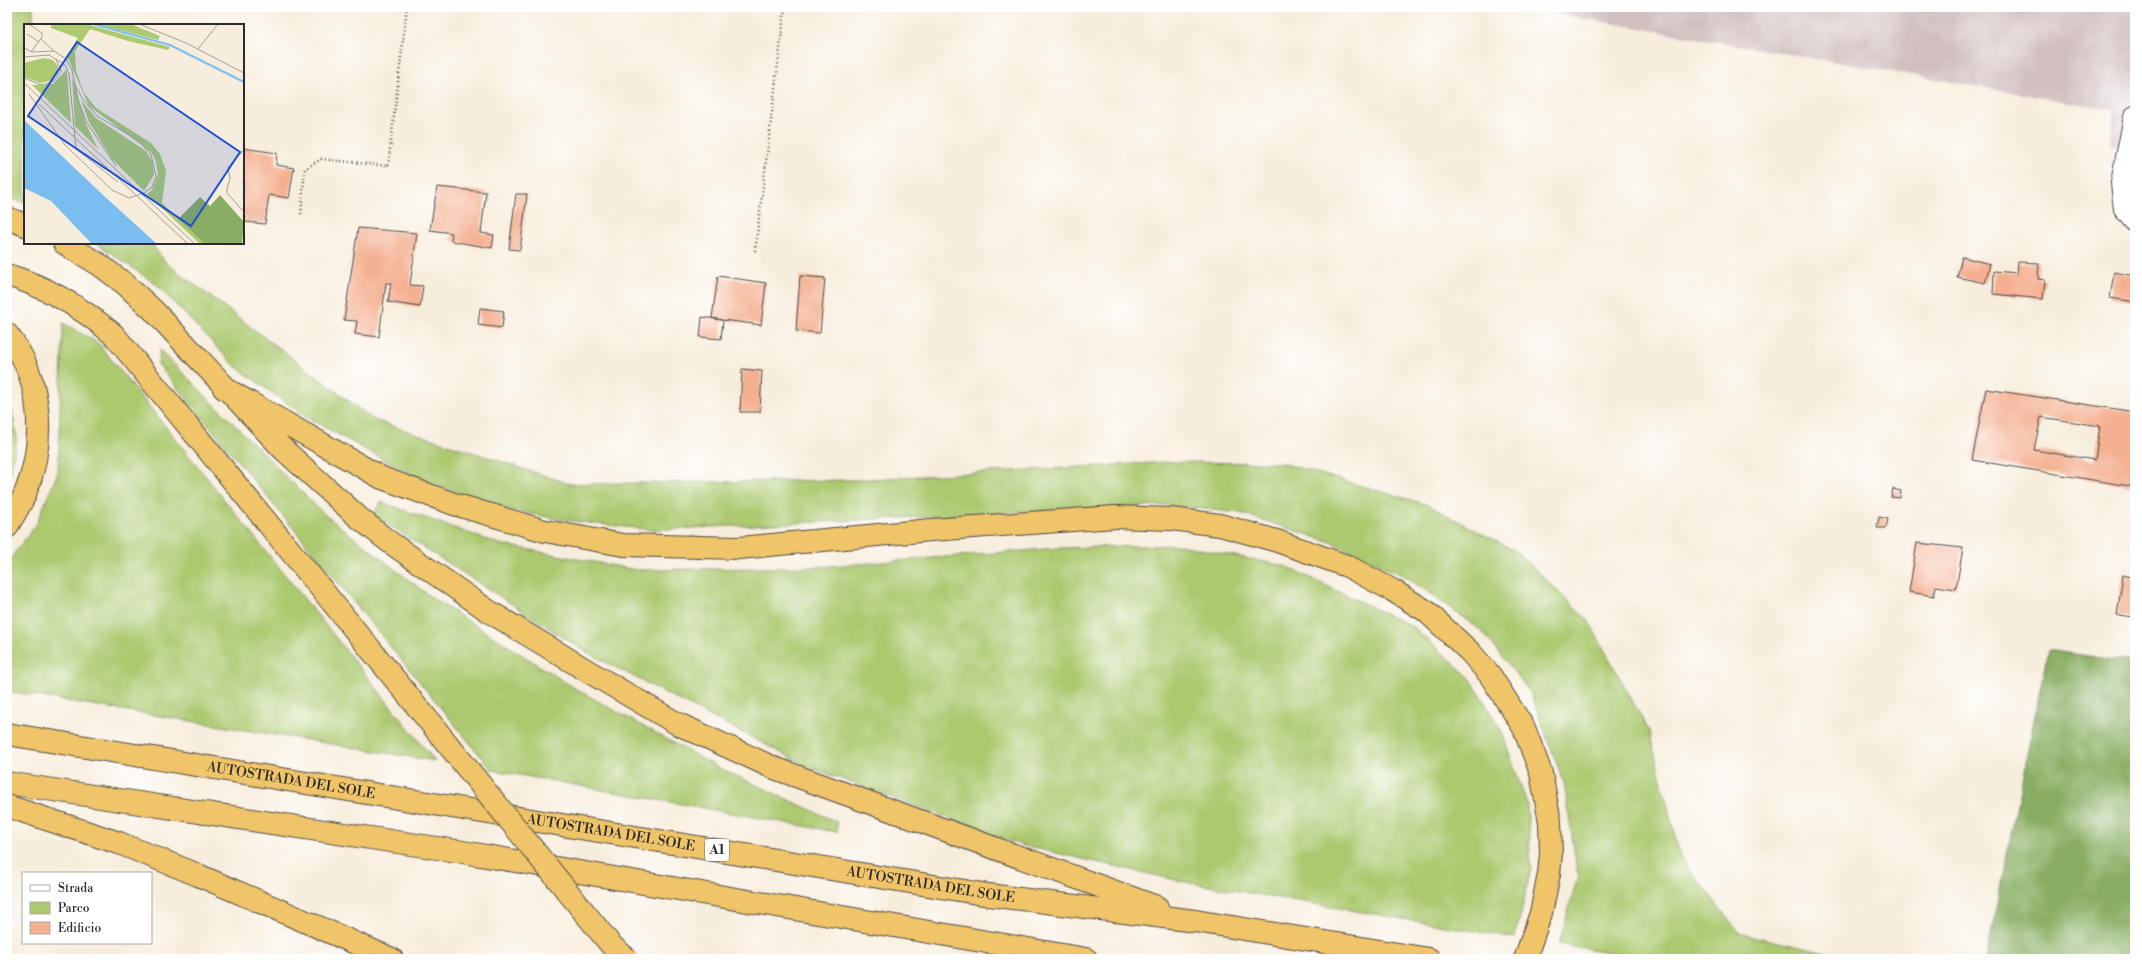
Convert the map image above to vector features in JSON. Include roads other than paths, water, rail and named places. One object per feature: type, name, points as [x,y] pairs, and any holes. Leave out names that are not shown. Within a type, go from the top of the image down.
[{"type":"highway","points":[[7,218],[24,225]]},
{"type":"highway","points":[[66,244],[100,265],[125,284],[154,311],[224,388],[308,472],[358,517],[388,541],[490,612],[676,723],[774,768],[1195,921]]},
{"type":"highway","points":[[7,274],[55,292],[77,306],[114,335],[611,946],[627,959]]},
{"type":"highway","points":[[7,334],[25,361],[36,393],[38,425],[35,460],[25,495],[7,527]]},
{"type":"highway","points":[[224,388],[382,478],[454,504],[545,532],[623,545],[739,548],[931,530],[1115,516],[1171,519],[1220,525],[1277,541],[1347,566],[1392,590],[1426,611],[1470,652],[1490,675],[1524,728],[1541,773],[1550,822],[1551,853],[1549,874],[1541,913],[1525,959]]},
{"type":"highway","name":"AUTOSTRADA DEL SOLE","points":[[7,734],[989,895],[1195,921],[1429,959]]},
{"type":"highway","points":[[7,783],[457,851],[1086,959]]},
{"type":"highway","points":[[7,806],[148,855],[392,959]]},
{"type":"street","points":[[2135,117],[2122,183],[2125,209],[2135,221]]}]
